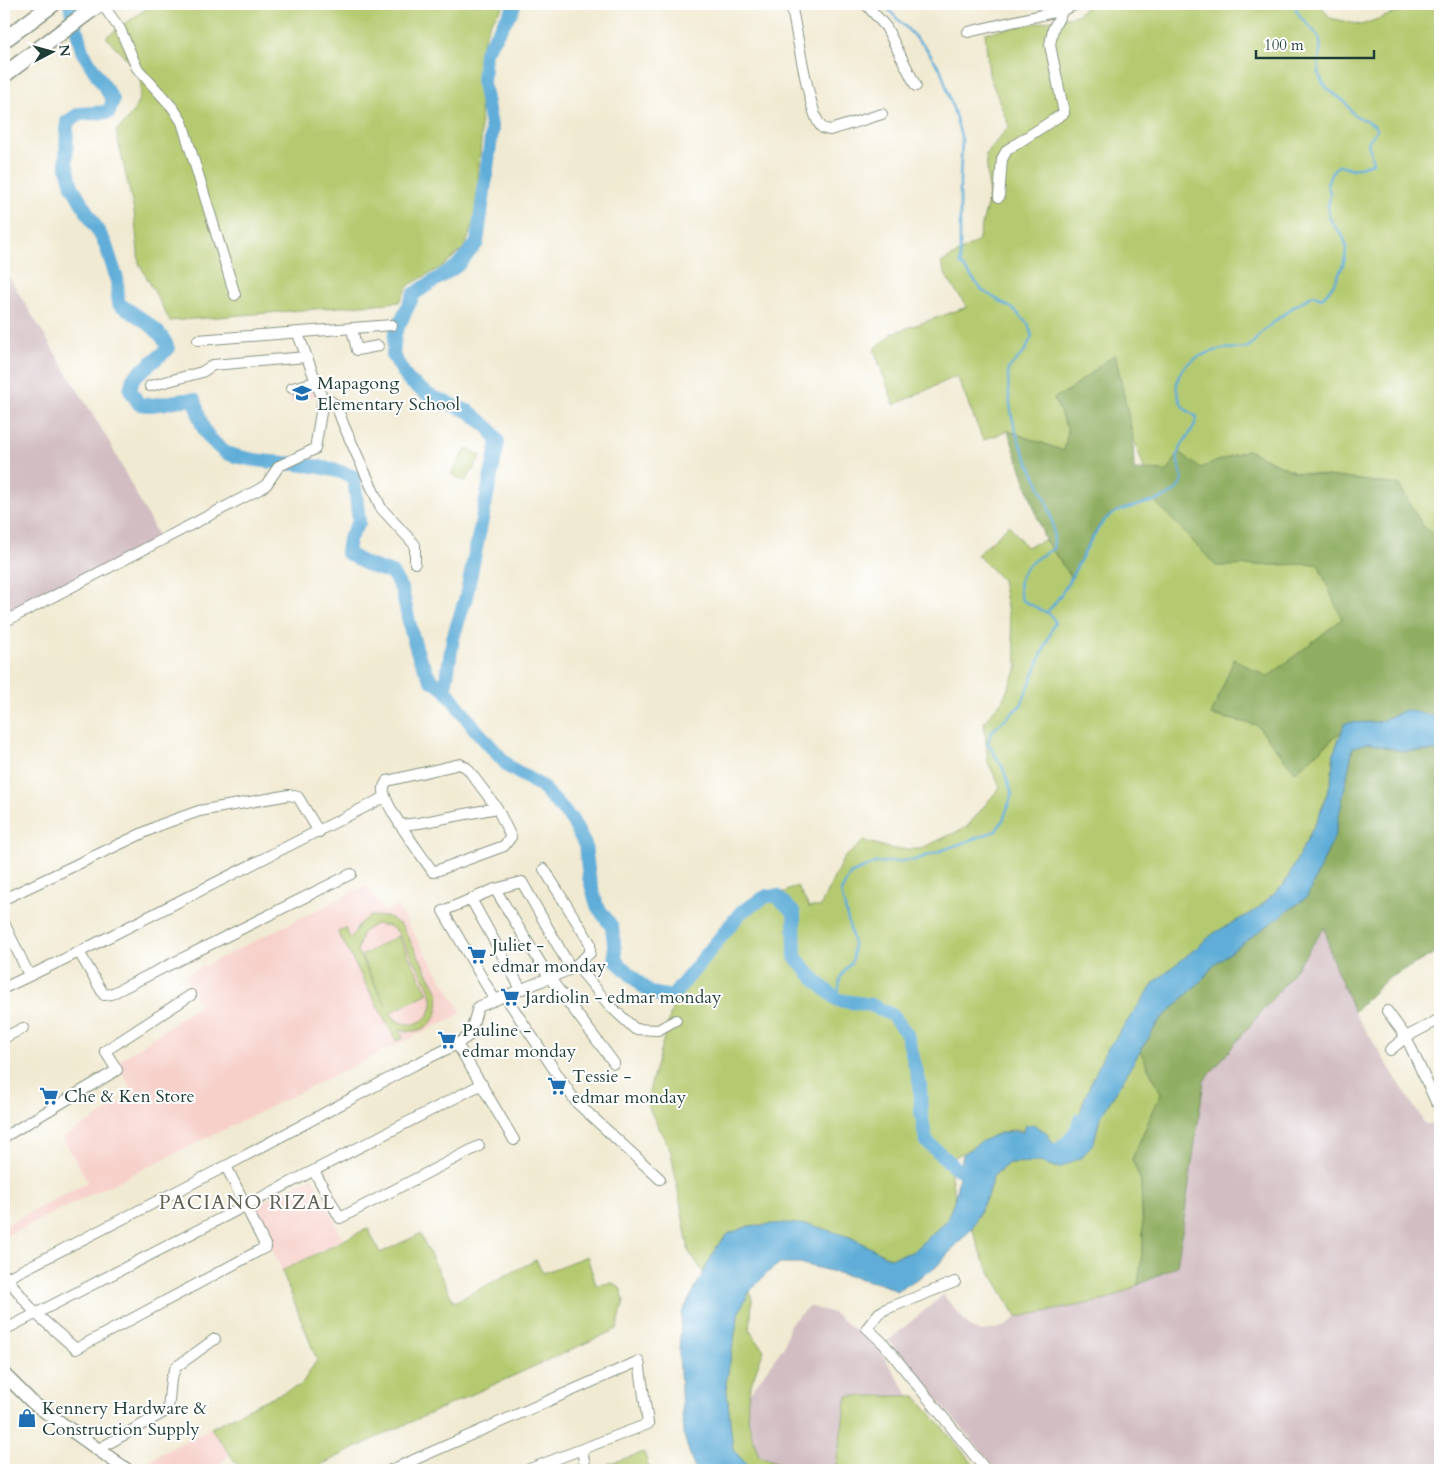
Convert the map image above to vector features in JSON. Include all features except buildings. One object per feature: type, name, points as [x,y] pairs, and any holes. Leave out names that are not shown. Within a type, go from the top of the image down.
[{"type":"highway","points":[[4,75],[100,4]]},
{"type":"highway","points":[[4,40],[48,8]]},
{"type":"main road","points":[[4,1374],[33,1403],[127,1470]]},
{"type":"street","points":[[100,4],[120,29],[137,68],[173,108],[182,122],[235,295]]},
{"type":"street","points":[[791,4],[811,101],[820,126],[830,130],[882,114]]},
{"type":"street","points":[[866,4],[886,27],[916,86]]},
{"type":"street","points":[[968,32],[1063,10],[1077,4]]},
{"type":"street","points":[[999,197],[1002,159],[1007,150],[1064,113],[1050,45],[1053,29],[1063,10]]},
{"type":"street","points":[[198,340],[298,334],[392,325]]},
{"type":"street","points":[[352,329],[357,350],[378,346]]},
{"type":"street","points":[[4,622],[258,490],[266,485],[279,466],[315,450],[323,400],[298,334]]},
{"type":"street","points":[[150,386],[202,372],[213,365],[306,356]]},
{"type":"street","points":[[292,388],[316,382]]},
{"type":"street","points":[[323,400],[330,401],[336,405],[381,508],[415,545],[416,563]]},
{"type":"street","points":[[460,764],[467,768],[497,808],[512,837],[504,846],[433,872],[400,825],[385,797],[384,788],[387,781],[460,764]]},
{"type":"street","points":[[4,899],[160,825],[199,811],[289,795],[298,797],[319,832]]},
{"type":"street","points":[[4,988],[319,832],[385,797]]},
{"type":"street","points":[[400,825],[497,808]]},
{"type":"street","points":[[226,1166],[266,1247],[76,1349],[35,1313],[8,1278],[457,1044],[470,1035],[478,1007],[574,968],[590,953],[590,943],[544,868]]},
{"type":"street","points":[[79,952],[104,995],[111,994],[351,874]]},
{"type":"street","points":[[660,1179],[576,1102],[500,998],[443,911],[495,889],[522,882],[574,968],[635,1029],[658,1030],[676,1020]]},
{"type":"street","points":[[495,889],[549,977],[614,1062]]},
{"type":"street","points":[[471,899],[522,989]]},
{"type":"street","points":[[4,923],[29,975]]},
{"type":"street","points":[[4,1138],[117,1070],[105,1051],[191,995]]},
{"type":"street","points":[[1386,1011],[1406,1037],[1428,1088],[1436,1102],[1440,1102]]},
{"type":"street","points":[[1390,1050],[1406,1037],[1440,1019]]},
{"type":"street","points":[[4,1038],[23,1028]]},
{"type":"street","points":[[457,1044],[514,1140]]},
{"type":"street","points":[[4,1330],[482,1084]]},
{"type":"street","points":[[314,1171],[340,1218],[479,1146]]},
{"type":"street","points":[[955,1282],[886,1309],[879,1313],[867,1328],[884,1344],[986,1470]]},
{"type":"street","points":[[97,1450],[168,1410],[171,1379],[176,1367],[215,1339]]},
{"type":"street","points":[[391,1470],[639,1361],[648,1424],[582,1451],[527,1470]]},
{"type":"street","points":[[582,1451],[586,1470]]},
{"type":"shaded area","points":[[4,269],[107,438],[160,540],[4,625]]},
{"type":"shaded area","name":"Mapagong Elementary School","points":[[313,385],[316,395],[291,403],[289,391]]},
{"type":"shaded area","points":[[367,885],[384,912],[397,906],[462,1013],[4,1237],[4,1226],[88,1182],[63,1138],[135,1094],[116,1063],[200,1005],[184,976]]},
{"type":"shaded area","points":[[1326,926],[1331,956],[1354,1012],[1425,1124],[1440,1126],[1440,1470],[997,1470],[888,1341],[943,1295],[971,1328],[983,1332],[1006,1326],[1017,1317],[1107,1300],[1176,1266],[1204,1081],[1286,982]]},
{"type":"shaded area","points":[[312,1177],[343,1239],[282,1270],[252,1207]]},
{"type":"shaded area","points":[[809,1306],[833,1313],[879,1349],[910,1397],[847,1396],[835,1470],[780,1470],[779,1463],[759,1456],[748,1427],[747,1397],[784,1346],[790,1324]]},
{"type":"shaded area","points":[[211,1428],[229,1455],[212,1470],[145,1470],[142,1468],[158,1455]]},
{"type":"green space","points":[[153,4],[505,4],[490,23],[479,52],[481,140],[475,218],[465,247],[443,266],[409,285],[399,302],[170,321],[139,263],[134,211],[116,131],[129,118],[138,101],[140,84],[138,75],[133,66],[106,37]]},
{"type":"green space","points":[[1089,4],[1320,4],[1330,18],[1361,25],[1420,4],[1440,4],[1440,538],[1423,526],[1399,485],[1295,472],[1247,450],[1200,468],[1216,566],[1318,564],[1342,619],[1268,677],[1211,715],[1257,725],[1295,772],[1343,730],[1334,752],[1331,782],[1319,816],[1284,885],[1256,910],[1085,1097],[1072,1141],[1064,1148],[1055,1146],[1046,1132],[1011,1130],[994,1135],[948,1160],[955,1198],[947,1220],[912,1252],[890,1258],[850,1237],[749,1226],[728,1234],[718,1245],[703,1272],[689,1252],[671,1152],[646,1102],[673,1005],[686,979],[741,912],[797,886],[809,907],[820,907],[843,859],[864,841],[893,849],[920,849],[967,827],[1000,787],[988,762],[984,722],[1002,701],[1018,667],[1002,580],[977,555],[1009,525],[1026,547],[1045,540],[1072,578],[1090,540],[1105,520],[1122,510],[1155,500],[1133,437],[1115,355],[1068,391],[1054,398],[1068,431],[1064,451],[1008,431],[983,440],[957,376],[894,405],[874,349],[893,333],[967,307],[947,278],[941,263],[978,241],[989,197],[986,154],[1009,126],[989,75],[985,33],[1077,15]]},
{"type":"green space","points":[[1115,354],[1133,437],[1134,470],[1168,471],[1179,452],[1200,468],[1247,450],[1295,472],[1399,485],[1423,526],[1440,538],[1440,718],[1405,710],[1379,722],[1346,723],[1343,730],[1295,772],[1257,725],[1211,715],[1234,659],[1268,677],[1342,619],[1318,564],[1216,566],[1155,501],[1121,510],[1104,520],[1090,540],[1072,578],[1045,540],[1008,431],[1064,451],[1068,431],[1054,398],[1068,391]]},
{"type":"green space","points":[[467,448],[481,456],[465,482],[451,474]]},
{"type":"green space","points":[[1368,743],[1402,751],[1440,751],[1440,950],[1386,980],[1354,1012],[1331,956],[1325,927],[1286,982],[1204,1081],[1177,1266],[1138,1285],[1143,1244],[1141,1181],[1132,1159],[1161,1093],[1140,1051],[1158,1022],[1203,979],[1214,964],[1307,897],[1335,835],[1353,747]]},
{"type":"green space","points":[[371,916],[389,917],[402,926],[438,992],[438,1010],[431,1023],[418,1030],[400,1030],[403,1038],[396,1041],[338,932],[345,928],[351,939],[360,923]],"holes":[[[375,924],[389,926],[397,931],[431,994],[432,1003],[430,1011],[420,1022],[413,1024],[405,1024],[397,1020],[390,1013],[428,993],[398,936],[361,956],[386,1005],[357,951],[363,932]]]},
{"type":"green space","points":[[1140,1051],[1161,1093],[1132,1159],[1141,1181],[1143,1244],[1138,1285],[1107,1300],[1017,1317],[983,1260],[972,1228],[988,1194],[993,1176],[1009,1163],[1040,1162],[1059,1168],[1094,1142],[1100,1118]]},
{"type":"green space","points":[[368,1228],[380,1253],[420,1234],[454,1302],[536,1260],[543,1273],[587,1256],[596,1285],[612,1283],[620,1287],[624,1300],[617,1329],[380,1436],[310,1470],[241,1470],[211,1428],[263,1401],[301,1385],[317,1360],[282,1271]]},
{"type":"green space","points":[[750,1291],[752,1301],[750,1331],[764,1350],[749,1392],[748,1414],[750,1426],[759,1456],[779,1463],[780,1470],[752,1470],[733,1450],[726,1383],[739,1312]]},
{"type":"green space","points":[[847,1396],[916,1396],[978,1470],[835,1470]]},
{"type":"green space","points":[[644,1452],[650,1470],[611,1470],[608,1464]]},
{"type":"water","points":[[1405,710],[1440,717],[1440,751],[1402,751],[1368,743],[1353,747],[1335,835],[1307,897],[1214,964],[1203,979],[1158,1022],[1100,1118],[1094,1142],[1082,1157],[1059,1168],[1040,1162],[1009,1163],[993,1176],[988,1194],[972,1228],[935,1268],[897,1291],[881,1284],[799,1263],[780,1263],[768,1272],[750,1291],[739,1312],[726,1383],[733,1450],[752,1470],[695,1470],[683,1433],[679,1350],[682,1313],[718,1245],[728,1234],[749,1226],[786,1223],[811,1225],[850,1237],[890,1258],[912,1252],[947,1220],[955,1198],[963,1154],[977,1145],[999,1134],[1015,1131],[1023,1132],[1025,1126],[1033,1124],[1046,1132],[1055,1146],[1064,1148],[1072,1141],[1085,1097],[1104,1054],[1155,982],[1214,933],[1256,910],[1284,885],[1319,816],[1331,782],[1334,752],[1345,723],[1379,722]]},
{"type":"waterway","points":[[70,4],[82,51],[113,100],[109,112],[79,114],[67,122],[66,163],[72,186],[105,243],[117,279],[118,303],[154,329],[165,342],[168,349],[133,378],[130,390],[139,404],[153,405],[180,400],[194,400],[206,433],[226,453],[260,461],[307,465],[339,471],[354,477],[359,522],[349,539],[347,553],[368,565],[392,573],[402,590],[419,657],[431,680],[445,689],[475,729],[509,767],[541,786],[572,820],[585,845],[589,877],[597,906],[612,927],[616,961],[650,993],[672,997],[741,912],[767,896],[777,896],[794,913],[795,957],[816,981],[838,1000],[871,1005],[892,1015],[907,1034],[920,1084],[921,1112],[926,1141],[956,1168],[968,1172]]},
{"type":"waterway","points":[[445,689],[453,638],[466,597],[498,442],[490,429],[470,412],[430,396],[408,380],[393,355],[395,333],[414,294],[457,266],[477,243],[492,131],[483,83],[485,52],[513,9],[514,4]]},
{"type":"waterway","points":[[838,1000],[840,978],[853,959],[853,941],[841,892],[850,874],[875,863],[915,860],[996,831],[1004,818],[1012,794],[1003,768],[988,743],[991,732],[1021,705],[1055,622],[1051,615],[1022,600],[1020,591],[1020,582],[1025,568],[1037,558],[1053,549],[1054,535],[1048,507],[1016,432],[1009,397],[1008,369],[1025,351],[1032,336],[1028,324],[1013,309],[983,291],[960,263],[962,140],[955,115],[941,70],[925,47],[883,4]]},
{"type":"waterway","points":[[1047,612],[1070,580],[1095,533],[1110,515],[1166,497],[1175,491],[1181,483],[1182,475],[1177,458],[1182,444],[1194,427],[1197,417],[1183,407],[1177,391],[1177,382],[1184,367],[1197,357],[1214,351],[1248,347],[1261,333],[1293,307],[1314,295],[1322,298],[1332,286],[1341,269],[1346,251],[1345,242],[1329,215],[1330,193],[1327,185],[1331,173],[1340,165],[1353,169],[1373,163],[1368,142],[1377,129],[1370,122],[1354,114],[1346,103],[1323,83],[1318,64],[1321,48],[1319,38],[1298,13],[1295,4]]},
{"type":"waterway","points":[[1044,1152],[1051,1152],[1062,1147],[1072,1137],[1080,1120]]},
{"type":"place","name":"Mapagong Elementary School","points":[[302,393]]},
{"type":"place","name":"Juliet - edmar monday","points":[[477,955]]},
{"type":"place","name":"Jardiolin - edmar monday","points":[[510,997]]},
{"type":"place","name":"Pauline - edmar monday","points":[[447,1040]]},
{"type":"place","name":"Tessie - edmar monday","points":[[557,1086]]},
{"type":"place","name":"Che & Ken Store","points":[[49,1096]]},
{"type":"place","name":"Kennery Hardware & Construction Supply","points":[[27,1418]]},
{"type":"district","name":"PACIANO RIZAL","points":[[247,1202]]}]
